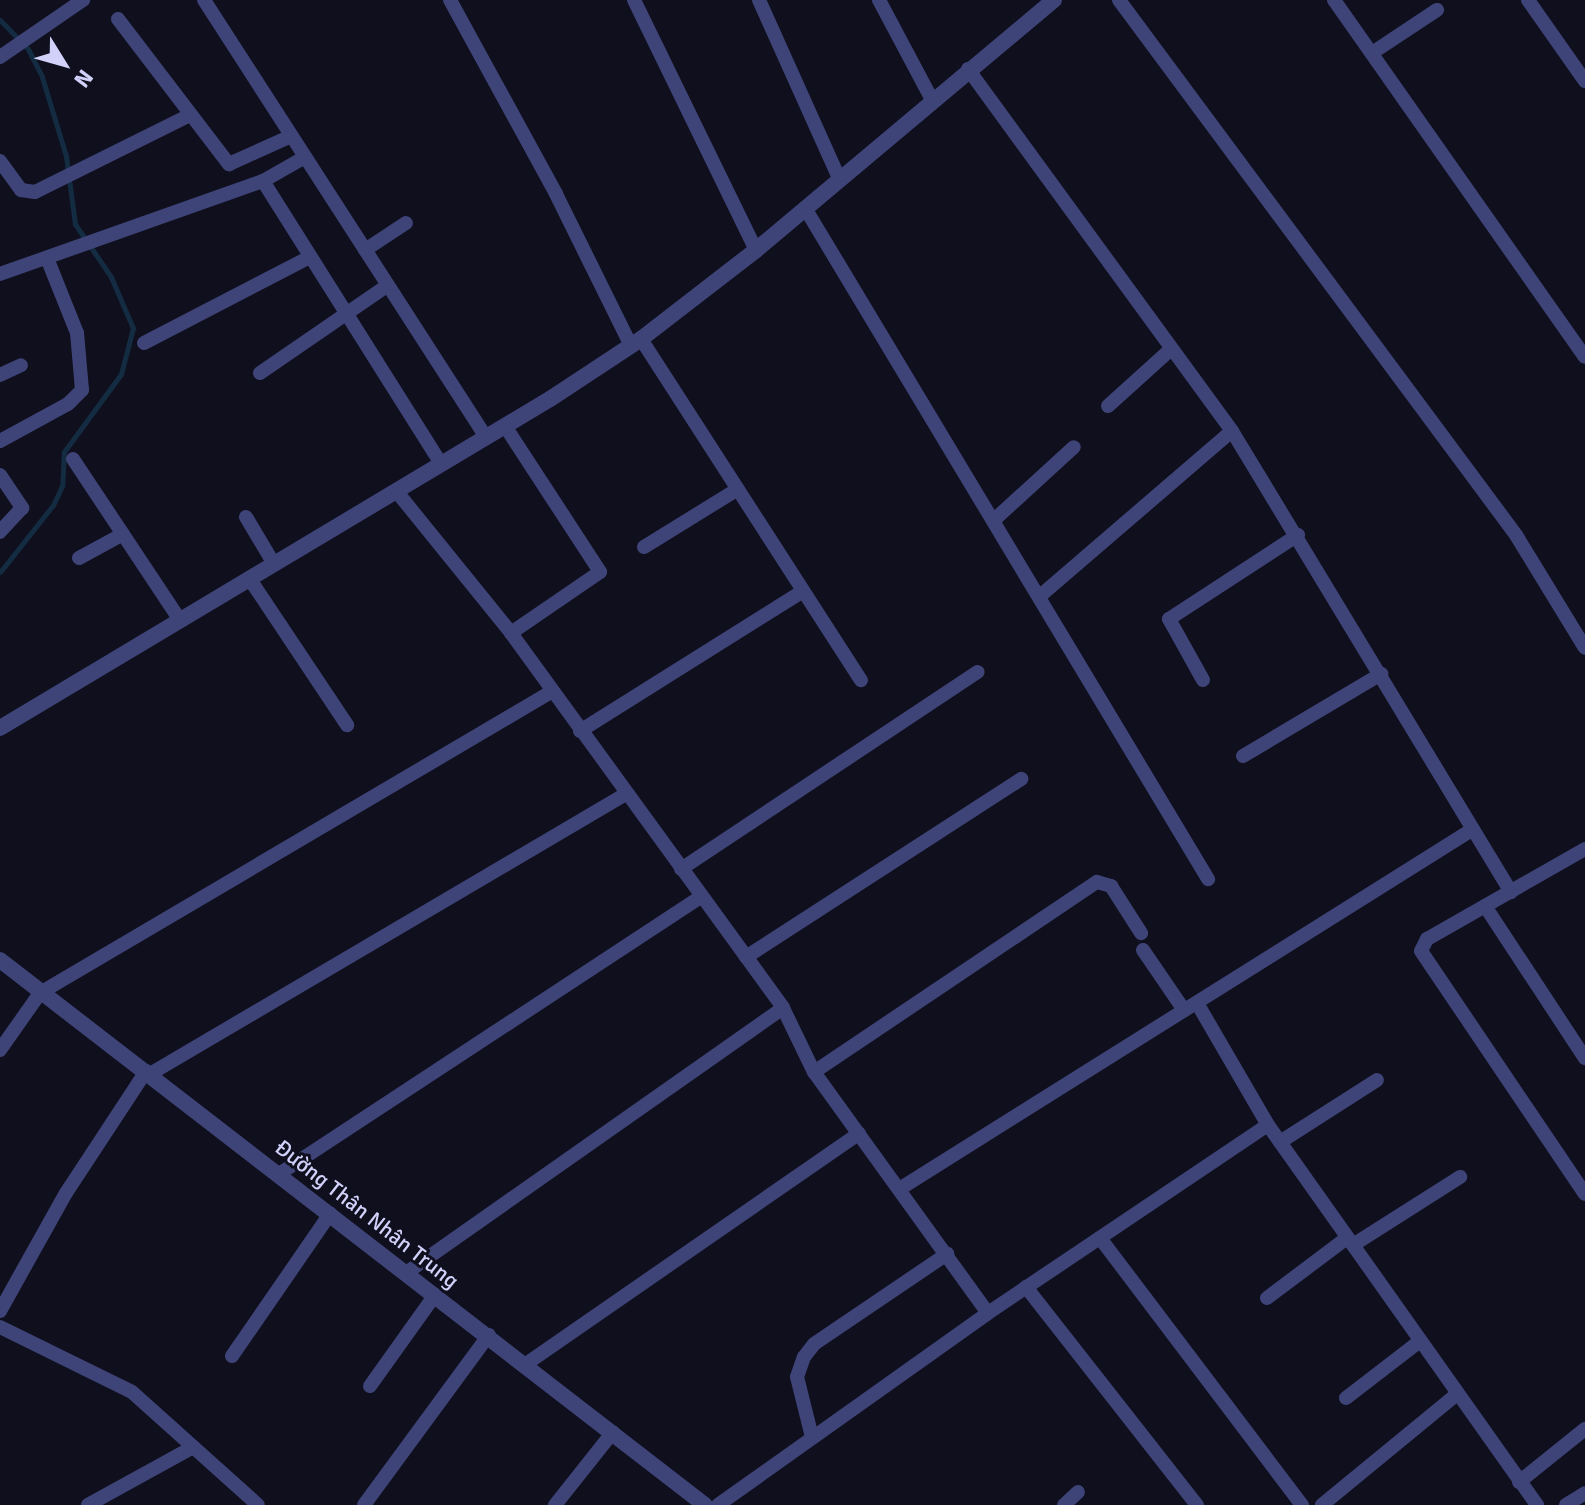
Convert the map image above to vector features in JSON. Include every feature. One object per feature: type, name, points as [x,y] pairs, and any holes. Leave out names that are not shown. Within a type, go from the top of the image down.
[{"type":"street","points":[[6,52],[83,0]]},
{"type":"street","points":[[204,0],[486,437]]},
{"type":"street","points":[[450,0],[636,342],[738,489],[861,680]]},
{"type":"street","points":[[634,0],[756,250]]},
{"type":"street","points":[[759,0],[839,178]]},
{"type":"street","points":[[879,0],[931,98]]},
{"type":"street","points":[[0,728],[397,492],[636,342],[756,250],[931,98],[1054,0]]},
{"type":"street","points":[[1119,0],[1516,535],[1585,648]]},
{"type":"street","points":[[1334,0],[1585,357]]},
{"type":"street","points":[[1528,0],[1585,81]]},
{"type":"street","points":[[1372,53],[1437,10]]},
{"type":"street","points":[[118,19],[229,164],[291,136]]},
{"type":"street","points":[[968,69],[1232,431],[1298,535],[1511,892]]},
{"type":"street","points":[[0,161],[6,181],[27,192],[190,115]]},
{"type":"street","points":[[0,274],[263,181],[305,157]]},
{"type":"street","points":[[263,181],[308,258],[441,464]]},
{"type":"street","points":[[805,208],[1208,879]]},
{"type":"street","points":[[365,250],[406,223]]},
{"type":"street","points":[[0,441],[68,404],[82,390],[77,333],[47,258]]},
{"type":"street","points":[[144,343],[308,258]]},
{"type":"street","points":[[260,373],[388,285]]},
{"type":"street","points":[[1108,406],[1171,349]]},
{"type":"street","points":[[0,375],[21,365]]},
{"type":"street","points":[[505,426],[600,572],[511,633]]},
{"type":"street","points":[[1040,596],[1232,431]]},
{"type":"street","points":[[994,520],[1074,447]]},
{"type":"street","points":[[73,459],[180,620]]},
{"type":"street","points":[[0,475],[22,508],[0,532]]},
{"type":"street","points":[[644,547],[738,489]]},
{"type":"street","points":[[397,492],[511,633],[783,1008],[814,1072],[901,1188],[988,1313]]},
{"type":"street","points":[[246,517],[274,564]]},
{"type":"street","points":[[79,558],[123,534]]},
{"type":"street","points":[[1203,680],[1169,619],[1298,535]]},
{"type":"street","points":[[249,578],[347,725]]},
{"type":"street","points":[[580,731],[803,591]]},
{"type":"street","points":[[681,869],[978,672]]},
{"type":"street","points":[[1243,756],[1381,674]]},
{"type":"street","points":[[0,1050],[40,993],[551,692]]},
{"type":"street","points":[[746,957],[1021,779]]},
{"type":"street","points":[[0,1311],[66,1193],[148,1073],[626,794]]},
{"type":"street","points":[[901,1188],[1473,829]]},
{"type":"street","points":[[1585,849],[1427,939],[1421,951],[1585,1194]]},
{"type":"street","points":[[814,1072],[1097,882],[1111,886],[1141,933]]},
{"type":"street","points":[[279,1174],[702,896]]},
{"type":"street","points":[[1485,906],[1585,1058]]},
{"type":"street","points":[[1143,950],[1190,1006],[1268,1125],[1537,1505]]},
{"type":"street","name":"Đường Thân Nhân Trung","points":[[0,960],[705,1505]]},
{"type":"street","points":[[406,1273],[783,1008]]},
{"type":"street","points":[[1280,1142],[1377,1080]]},
{"type":"street","points":[[718,1505],[988,1313],[1268,1125]]},
{"type":"street","points":[[526,1364],[859,1133]]},
{"type":"street","points":[[1267,1298],[1350,1241],[1460,1177]]},
{"type":"street","points":[[232,1356],[330,1214]]},
{"type":"street","points":[[1100,1238],[1302,1505]]},
{"type":"street","points":[[812,1437],[797,1377],[804,1357],[814,1344],[947,1254]]},
{"type":"street","points":[[1026,1287],[1197,1505]]},
{"type":"street","points":[[370,1386],[435,1295]]},
{"type":"street","points":[[0,1327],[132,1392],[258,1505]]},
{"type":"street","points":[[364,1505],[489,1335]]},
{"type":"street","points":[[1346,1398],[1420,1341]]},
{"type":"street","points":[[1322,1505],[1457,1394]]},
{"type":"street","points":[[1519,1482],[1585,1429]]},
{"type":"street","points":[[555,1505],[613,1432]]},
{"type":"street","points":[[88,1505],[193,1447]]},
{"type":"street","points":[[1064,1505],[1078,1492]]},
{"type":"street","points":[[1566,1505],[1585,1493]]},
{"type":"waterway","points":[[0,20],[28,49],[42,77],[66,156],[75,224],[111,277],[133,328],[121,374],[64,452],[62,486],[53,505],[0,572]]}]
